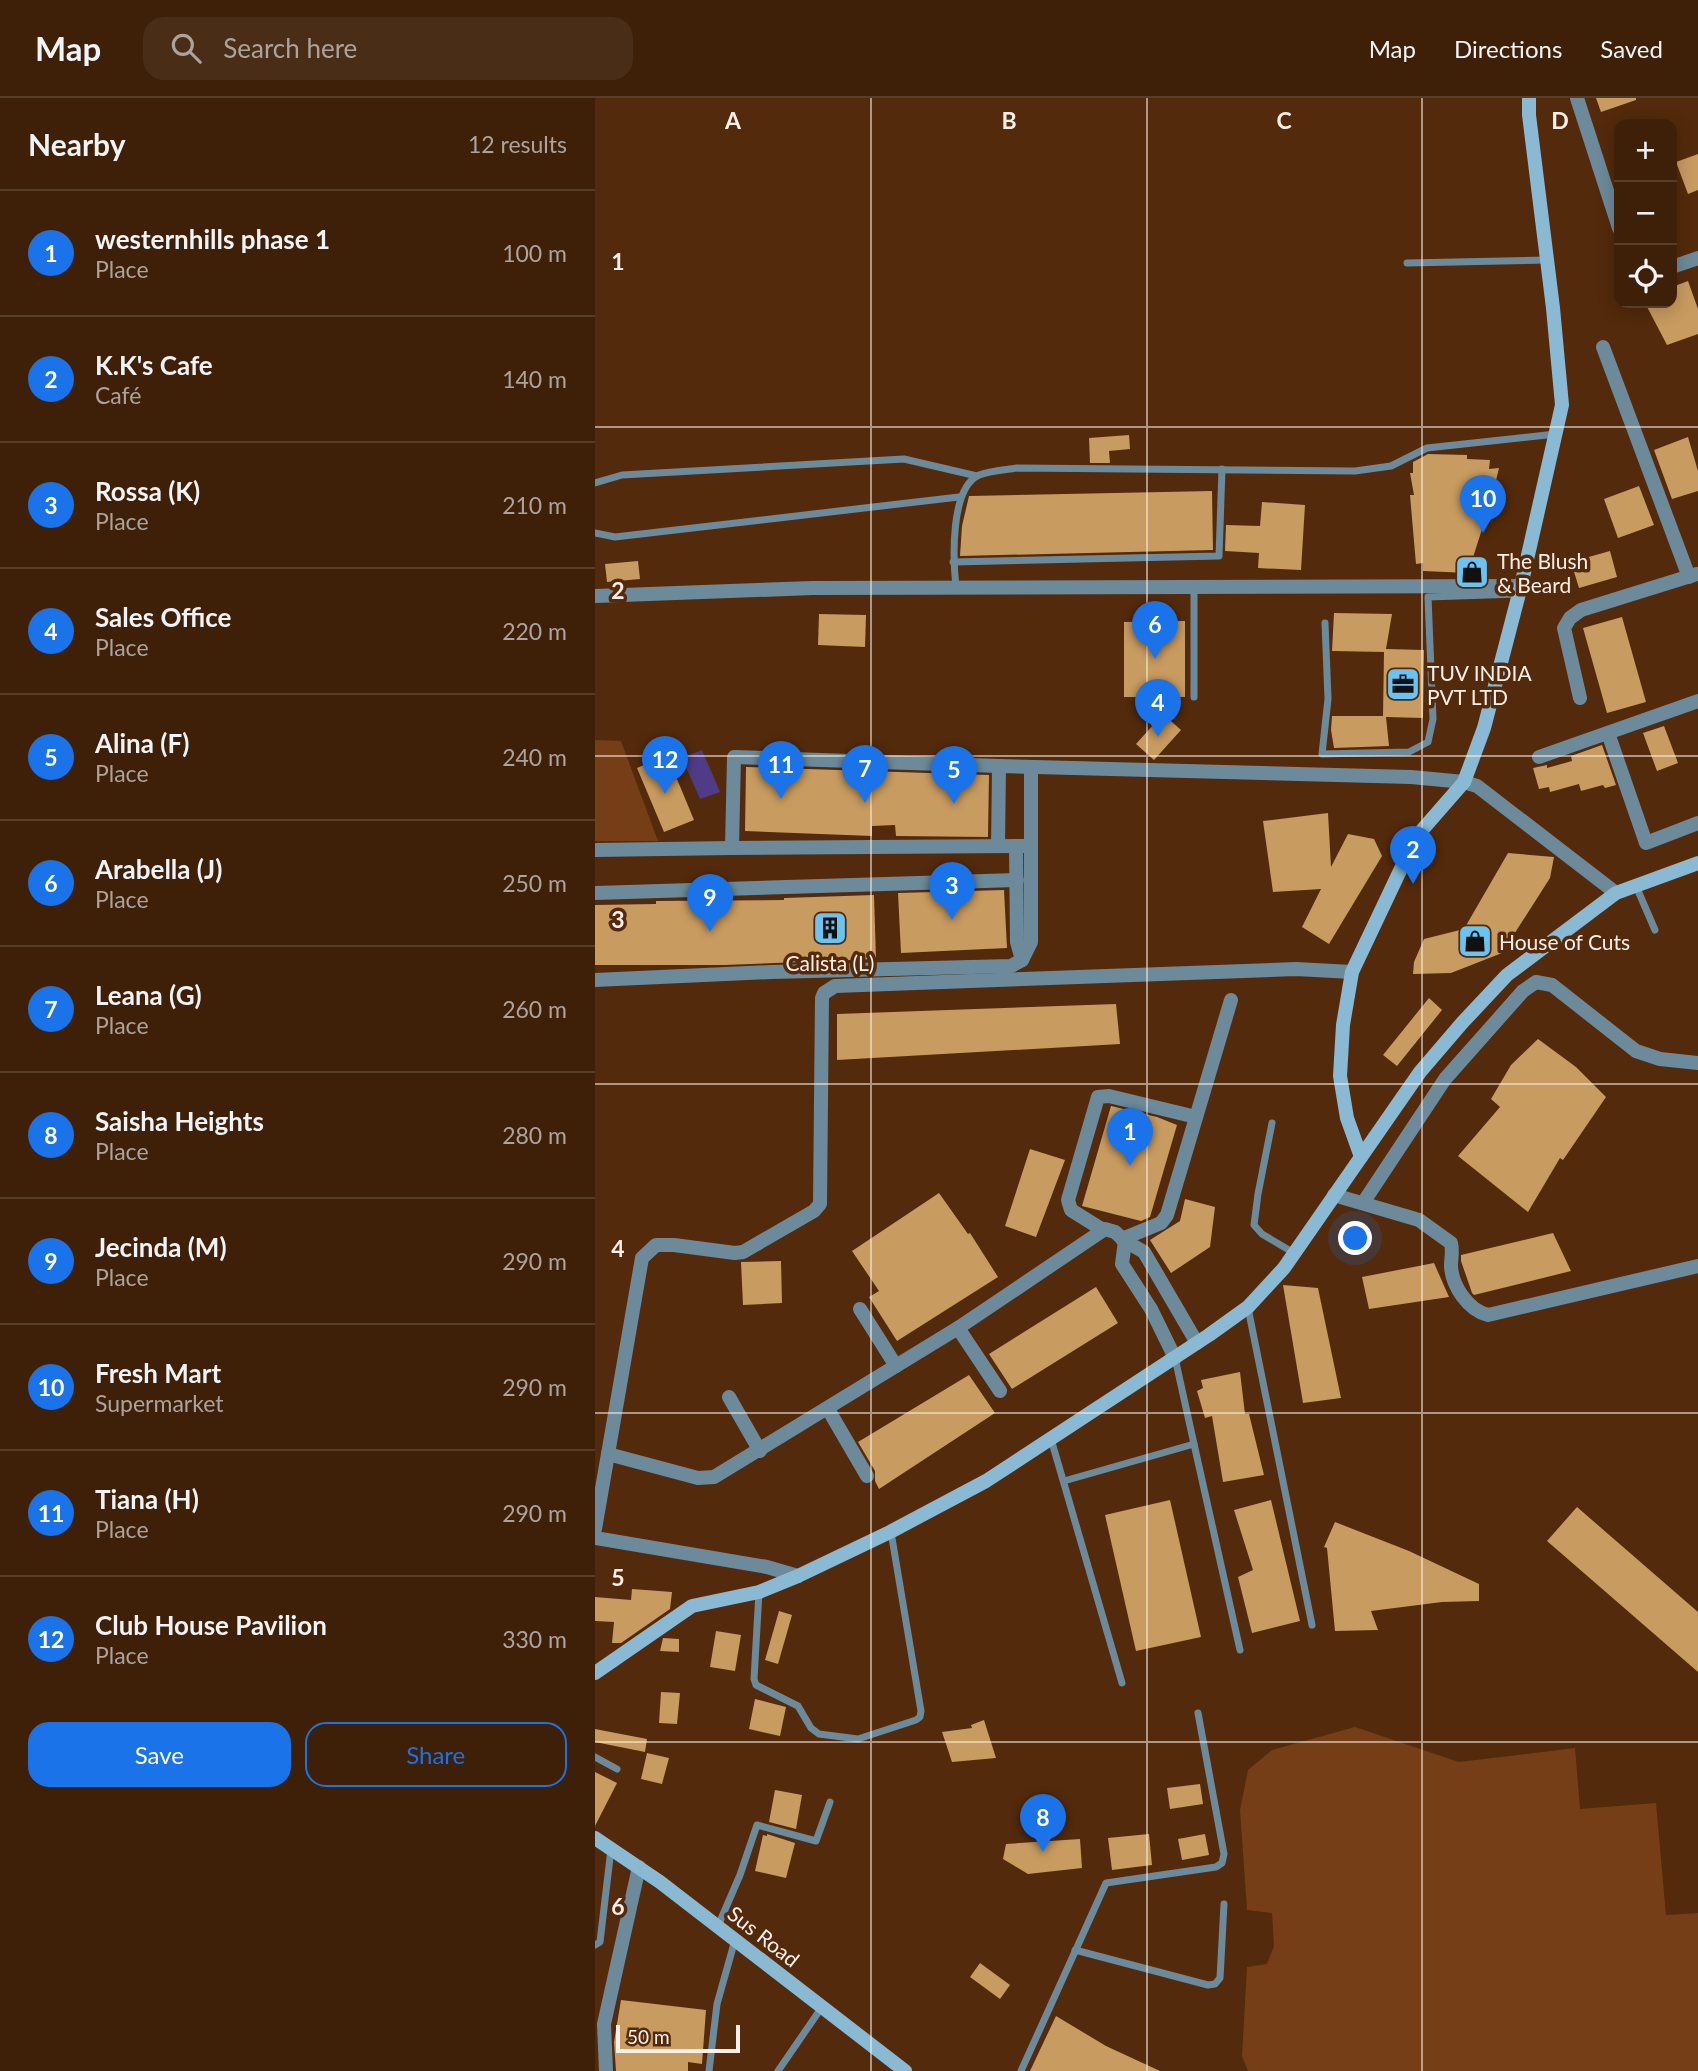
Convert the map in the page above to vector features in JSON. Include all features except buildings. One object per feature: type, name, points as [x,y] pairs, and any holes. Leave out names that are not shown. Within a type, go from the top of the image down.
[{"type":"street","points":[[1361,1157],[1346,1118],[1340,1076],[1343,1025],[1352,972],[1416,837],[1464,782],[1484,728],[1520,590],[1562,405],[1529,98]]},
{"type":"street","points":[[1577,98],[1614,213]]},
{"type":"street","points":[[1677,267],[1697,263]]},
{"type":"street","points":[[1580,698],[1564,628],[1570,618],[1581,610],[1693,575],[1603,347]]},
{"type":"street","points":[[595,596],[813,588],[955,587],[1193,586],[1520,590]]},
{"type":"street","points":[[1539,757],[1698,701]]},
{"type":"street","points":[[1608,733],[1646,843],[1698,823]]},
{"type":"street","points":[[732,848],[734,757],[1385,776],[1464,782],[1477,786],[1616,893]]},
{"type":"street","points":[[998,845],[999,766]]},
{"type":"street","points":[[1022,960],[1017,942],[1017,880],[1024,846],[1031,767]]},
{"type":"street","points":[[595,850],[1024,846]]},
{"type":"street","points":[[595,980],[1011,966],[1022,960],[1031,942],[1024,846]]},
{"type":"street","points":[[595,1673],[692,1606],[759,1592],[798,1576],[890,1532],[986,1481],[1198,1343],[1248,1307],[1284,1268],[1420,1072],[1507,975],[1616,893],[1698,863]]},
{"type":"street","points":[[595,893],[1017,880]]},
{"type":"street","points":[[595,1529],[642,1258],[656,1245],[735,1253],[743,1251],[814,1211],[820,1204],[822,998],[828,989],[835,986],[1296,969],[1352,972]]},
{"type":"street","points":[[1363,1203],[1445,1079],[1523,991],[1536,982],[1552,985],[1636,1051],[1660,1059],[1698,1063]]},
{"type":"street","points":[[1124,1240],[1161,1223],[1167,1215],[1231,1000]]},
{"type":"street","points":[[1196,1117],[1109,1096],[1098,1097],[1068,1200],[1071,1210],[1103,1230],[1115,1232],[1144,1252],[1198,1343]]},
{"type":"street","points":[[1334,1195],[1419,1220],[1451,1243],[1451,1266],[1458,1291],[1474,1309],[1488,1315],[1698,1266]]},
{"type":"street","points":[[608,1454],[706,1479],[714,1477],[958,1328],[1103,1230]]},
{"type":"street","points":[[1124,1240],[1122,1264],[1151,1309],[1175,1357]]},
{"type":"street","points":[[860,1309],[896,1366]]},
{"type":"street","points":[[958,1328],[1000,1391]]},
{"type":"street","points":[[729,1397],[760,1451]]},
{"type":"street","points":[[828,1409],[867,1476]]},
{"type":"street","points":[[595,1538],[767,1567],[798,1576]]},
{"type":"street","name":"Sus Road","points":[[595,1838],[718,1926],[905,2071]]},
{"type":"street","points":[[606,2071],[604,2024],[639,1867]]},
{"type":"lane","points":[[1406,263],[1546,260]]},
{"type":"lane","points":[[595,483],[622,475],[904,459],[977,476],[1017,468],[1355,471],[1391,466],[1427,448],[1557,433]]},
{"type":"lane","points":[[953,562],[1219,556],[1222,469]]},
{"type":"lane","points":[[955,587],[953,562],[960,497],[977,476]]},
{"type":"lane","points":[[595,533],[615,537],[960,497]]},
{"type":"lane","points":[[1193,586],[1194,697]]},
{"type":"lane","points":[[1325,624],[1328,699],[1322,754],[1409,752],[1428,742],[1433,719],[1428,597],[1520,590]]},
{"type":"lane","points":[[1636,886],[1655,930]]},
{"type":"lane","points":[[1272,1123],[1254,1225],[1262,1234],[1294,1254]]},
{"type":"lane","points":[[1248,1307],[1312,1625]]},
{"type":"lane","points":[[1175,1357],[1240,1650]]},
{"type":"lane","points":[[1051,1438],[1122,1683]]},
{"type":"lane","points":[[1064,1481],[1194,1444]]},
{"type":"lane","points":[[759,1592],[754,1679],[756,1685],[798,1706],[811,1728],[819,1734],[858,1739],[916,1720],[921,1717],[921,1711],[890,1532]]},
{"type":"lane","points":[[1021,2071],[1106,1883],[1216,1867],[1223,1863],[1224,1854],[1198,1713]]},
{"type":"lane","points":[[595,1757],[617,1769]]},
{"type":"lane","points":[[718,1926],[740,1875],[757,1825],[816,1841],[830,1802]]},
{"type":"lane","points":[[595,1945],[600,1942],[611,1849]]},
{"type":"lane","points":[[1075,1950],[1208,1985],[1215,1984],[1220,1978],[1224,1904]]},
{"type":"lane","points":[[709,2071],[717,2004],[735,1940]]},
{"type":"lane","points":[[778,2071],[822,2007]]},
{"type":"shaded area","points":[[595,740],[621,741],[658,841],[595,841]]},
{"type":"shaded area","points":[[702,750],[720,792],[700,799],[682,758]]},
{"type":"shaded area","points":[[1355,1727],[1459,1762],[1575,1748],[1580,1809],[1656,1803],[1666,1915],[1698,1913],[1698,2071],[1248,2071],[1242,2056],[1247,1967],[1267,1964],[1274,1946],[1272,1913],[1247,1910],[1240,1810],[1248,1770],[1272,1750]]},
{"type":"place","name":"Fresh Mart","points":[[1483,533]]},
{"type":"place","name":"The Blush & Beard","points":[[1472,572]]},
{"type":"place","name":"Arabella (J)","points":[[1155,659]]},
{"type":"place","name":"TUV INDIA PVT LTD","points":[[1403,684]]},
{"type":"place","name":"Sales Office","points":[[1158,737]]},
{"type":"place","name":"Club House Pavilion","points":[[665,794]]},
{"type":"place","name":"Tiana (H)","points":[[781,799]]},
{"type":"place","name":"Leana (G)","points":[[865,803]]},
{"type":"place","name":"Alina (F)","points":[[954,804]]},
{"type":"place","name":"K.K's Cafe","points":[[1413,884]]},
{"type":"place","name":"Rossa (K)","points":[[952,920]]},
{"type":"place","name":"Calista (L)","points":[[830,928]]},
{"type":"place","name":"Jecinda (M)","points":[[710,932]]},
{"type":"place","name":"House of Cuts","points":[[1475,941]]},
{"type":"place","name":"westernhills phase 1","points":[[1130,1166]]},
{"type":"place","name":"Saisha Heights","points":[[1043,1852]]}]
